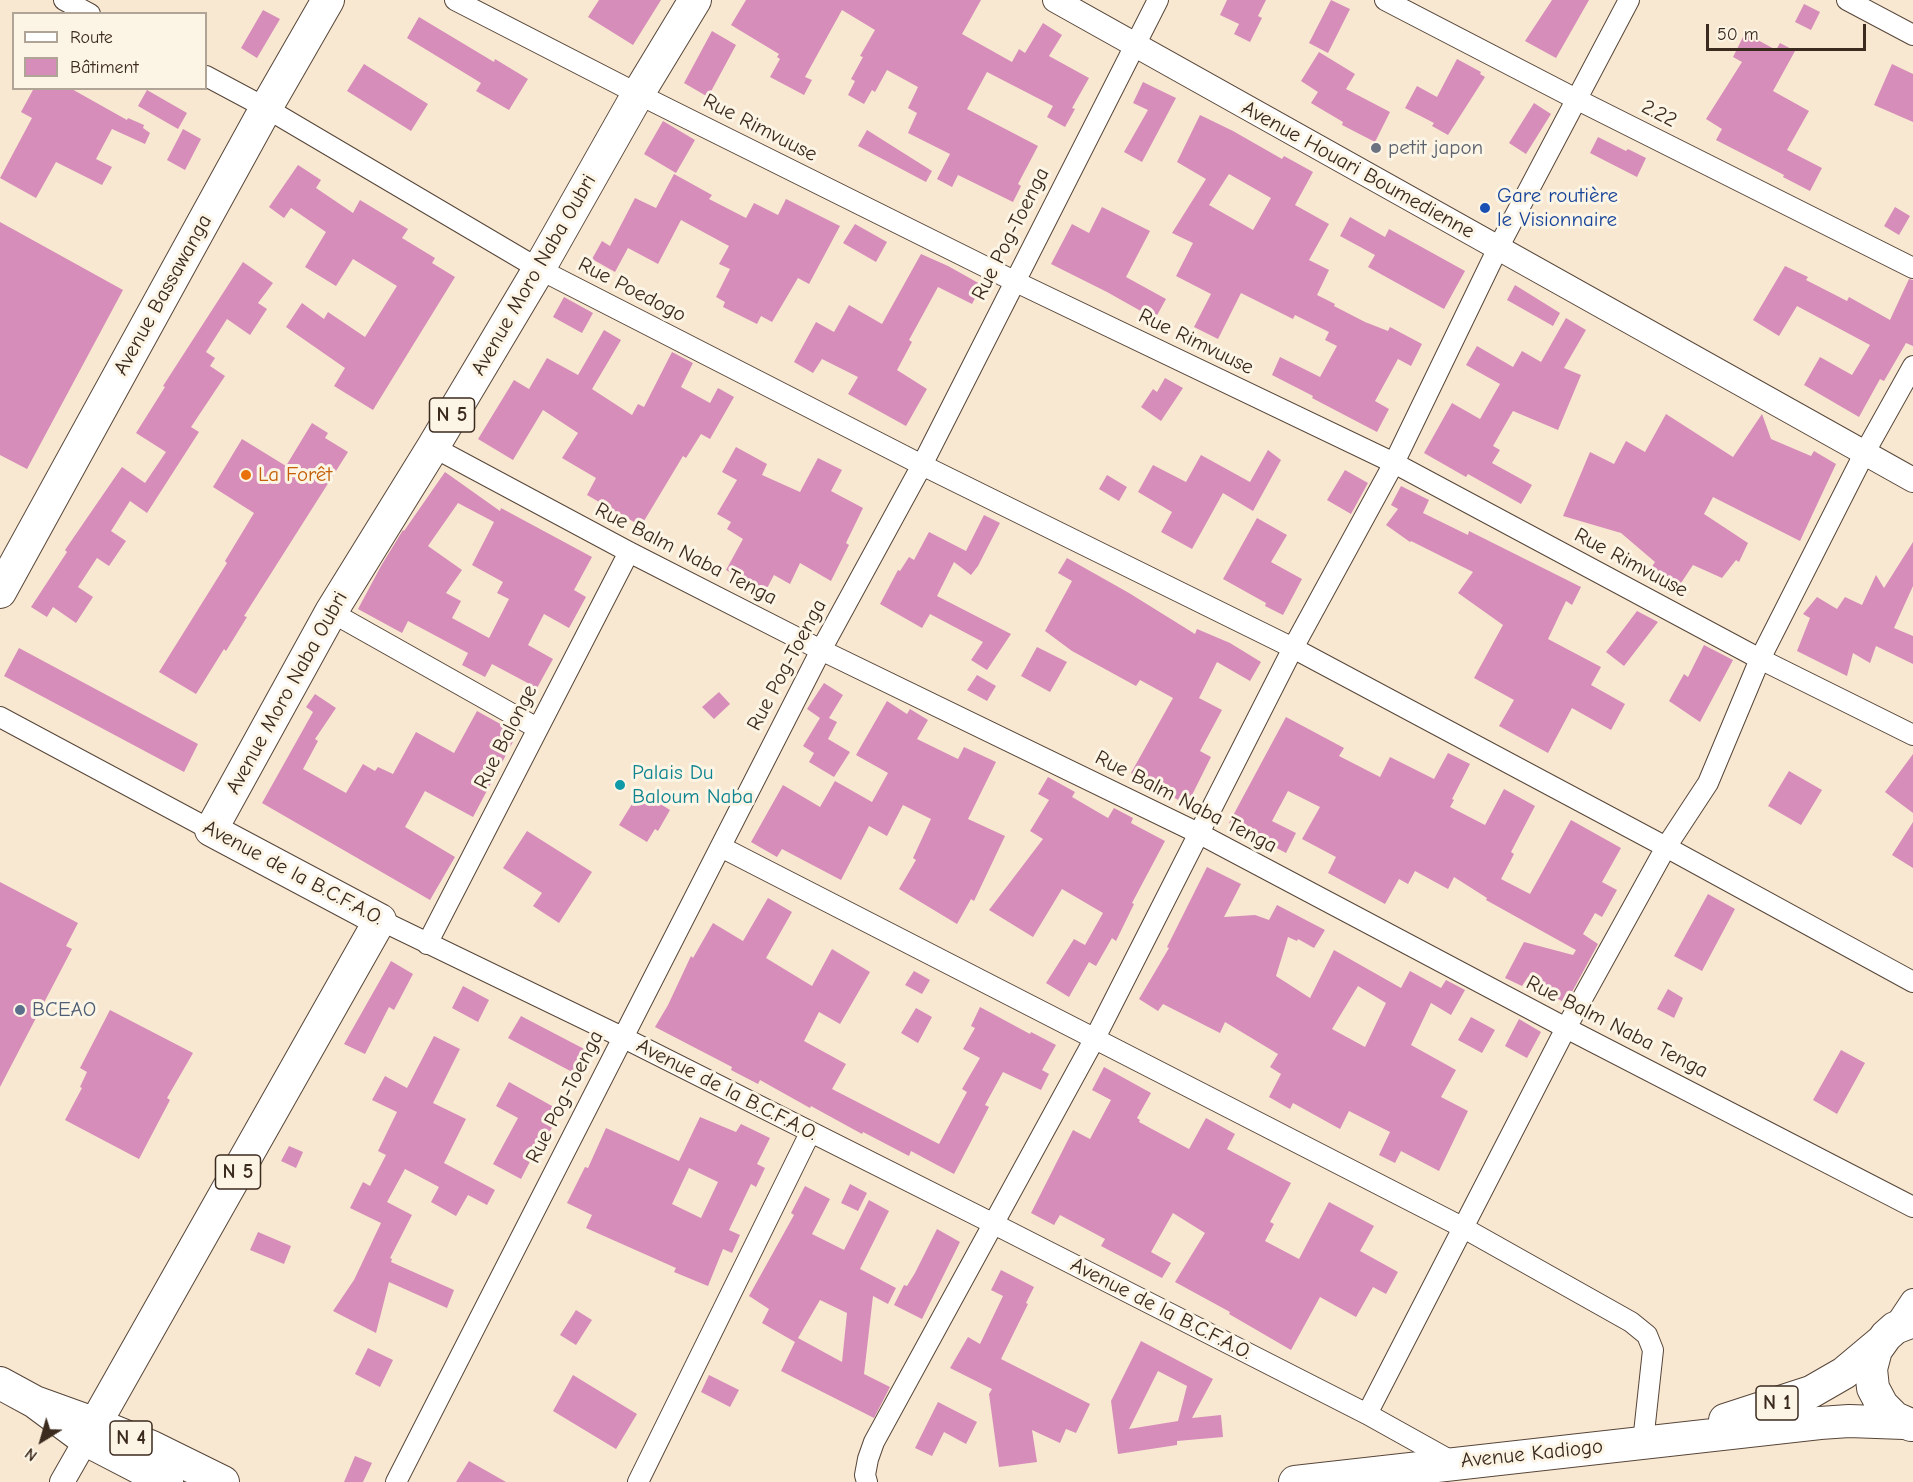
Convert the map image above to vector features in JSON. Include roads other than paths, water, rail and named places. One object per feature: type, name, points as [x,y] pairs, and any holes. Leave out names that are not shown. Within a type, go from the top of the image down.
[{"type":"highway","name":"Avenue Bassawanga","points":[[0,592],[266,108],[328,0]]},
{"type":"highway","name":"Avenue Moro Naba Oubri","points":[[210,830],[331,612],[539,269],[638,94],[695,0]]},
{"type":"highway","name":"Avenue de la B.C.F.A.O.","points":[[210,830],[380,920]]},
{"type":"highway","name":"N 5","points":[[91,1432],[380,920]]},
{"type":"highway","name":"Avenue Kadiogo","points":[[1652,1441],[1811,1392],[1844,1373],[1896,1330]]},
{"type":"highway","points":[[1896,1330],[1876,1350],[1871,1369],[1873,1388],[1876,1397],[1888,1412],[1908,1424]]},
{"type":"highway","name":"N 4","points":[[0,1383],[91,1432],[167,1482]]},
{"type":"highway","name":"Avenue Kadiogo","points":[[1295,1482],[1455,1462],[1820,1423],[1849,1421],[1908,1424]]},
{"type":"highway","name":"N 4","points":[[91,1432],[152,1447],[222,1482]]},
{"type":"street","points":[[64,0],[86,12]]},
{"type":"street","name":"Rue Rimvuuse","points":[[455,0],[1014,282],[1394,463],[1760,659],[1913,735]]},
{"type":"street","name":"Avenue Houari Boumedienne","points":[[1055,0],[1913,480]]},
{"type":"street","name":"Rue Pog-Toenga","points":[[396,1482],[821,650],[922,465],[1158,0]]},
{"type":"street","name":"2.22","points":[[1385,0],[1576,99],[1913,268]]},
{"type":"street","points":[[867,1482],[865,1475],[874,1442],[1095,1038],[1293,648],[1394,463],[1498,248],[1629,0]]},
{"type":"street","points":[[1847,0],[1913,35]]},
{"type":"street","name":"Rue Poedogo","points":[[207,77],[266,108],[539,269],[922,465],[1293,648],[1913,982]]},
{"type":"street","points":[[1367,1414],[1566,1028],[1666,847],[1708,783],[1760,659],[1865,452],[1913,366]]},
{"type":"street","name":"Rue Balm Naba Tenga","points":[[433,447],[629,552],[821,650],[1198,833],[1566,1028],[1913,1207]]},
{"type":"street","name":"Rue Balonge","points":[[427,944],[629,552]]},
{"type":"street","points":[[331,612],[537,728]]},
{"type":"street","name":"Avenue de la B.C.F.A.O.","points":[[0,717],[210,830]]},
{"type":"street","points":[[721,847],[1462,1227],[1631,1322],[1647,1335],[1653,1350],[1652,1441]]},
{"type":"street","name":"Avenue de la B.C.F.A.O.","points":[[380,920],[992,1223],[1367,1414],[1455,1462]]},
{"type":"street","points":[[638,1482],[810,1132]]},
{"type":"street","points":[[1896,1330],[1913,1301]]},
{"type":"street","points":[[62,1482],[91,1432]]},
{"type":"place","name":"petit japon","points":[[1376,148]]},
{"type":"place","name":"Gare routière le Visionnaire","points":[[1485,208]]},
{"type":"place","name":"La Forêt","points":[[246,475]]},
{"type":"place","name":"Palais Du Baloum Naba","points":[[620,785]]},
{"type":"place","name":"BCEAO","points":[[20,1010]]}]
